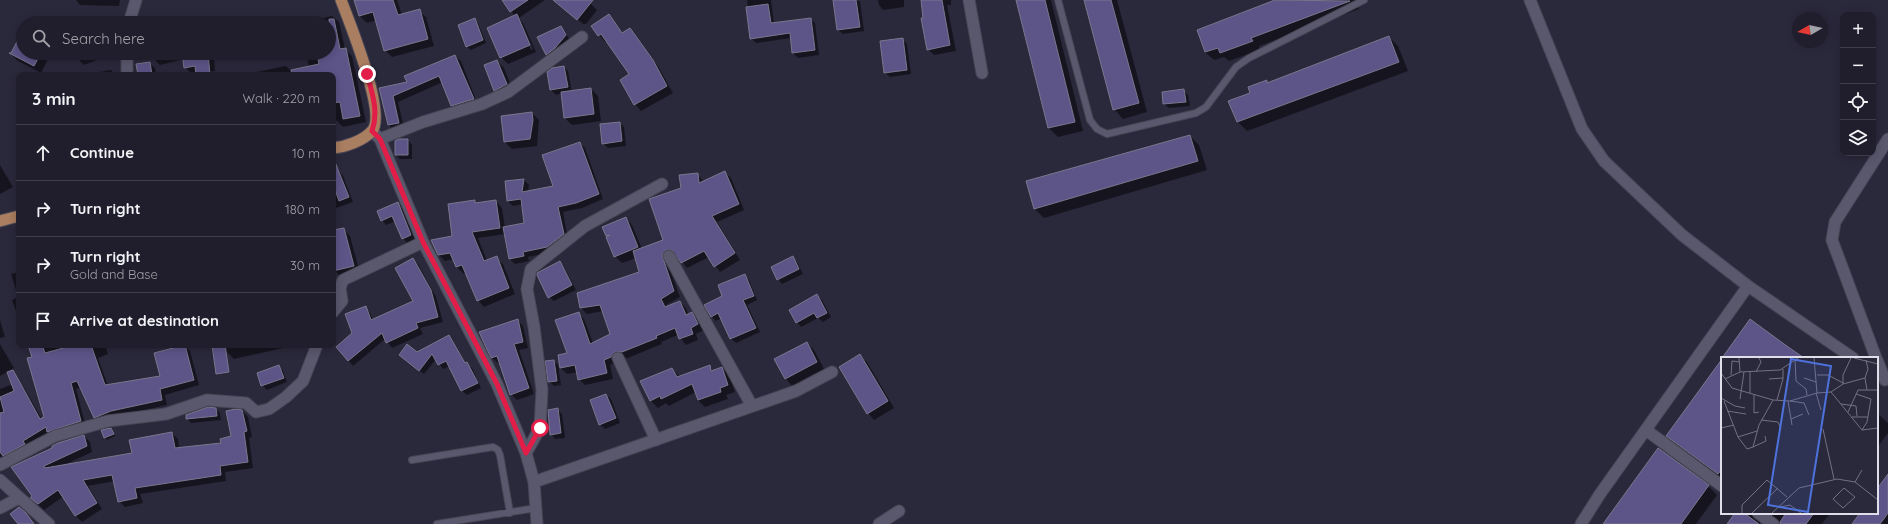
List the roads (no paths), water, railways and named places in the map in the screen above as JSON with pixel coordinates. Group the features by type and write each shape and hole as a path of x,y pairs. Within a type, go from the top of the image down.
{"main road":[{"path":"336,148 376,135 375,109 369,81 341,0"},
{"path":"0,221 16,217"}],"street":[{"path":"131,16 136,0"},
{"path":"969,0 982,73"},
{"path":"1530,0 1582,129 1604,160 1682,235 1748,286 1852,357"},
{"path":"537,524 534,482 526,453 497,384 423,242 376,135 482,104 508,92 582,37"},
{"path":"127,60 127,72"},
{"path":"1876,357 1832,240 1835,222 1888,139"},
{"path":"526,453 540,428 542,390 534,327 527,289 531,269 585,226 662,184"},
{"path":"336,308 342,301 340,288 343,280 423,242"},
{"path":"669,256 752,406"},
{"path":"1581,524 1748,286"},
{"path":"0,465 55,436 108,422 166,414 207,400 246,403 256,412 269,410 303,381 316,348"},
{"path":"618,358 656,440"},
{"path":"1878,362 1883,379"},
{"path":"534,482 796,391 832,372"},
{"path":"1646,430 1721,485"},
{"path":"0,480 49,524"},
{"path":"0,508 19,498"},
{"path":"879,524 899,511"},
{"path":"1759,514 1773,524"}],"lane":[{"path":"1058,0 1090,120 1096,129 1107,134 1196,113 1206,107 1236,67 1249,58 1364,0"},
{"path":"412,460 493,447 496,448 500,455 510,512"},
{"path":"437,524 536,508"}]}
